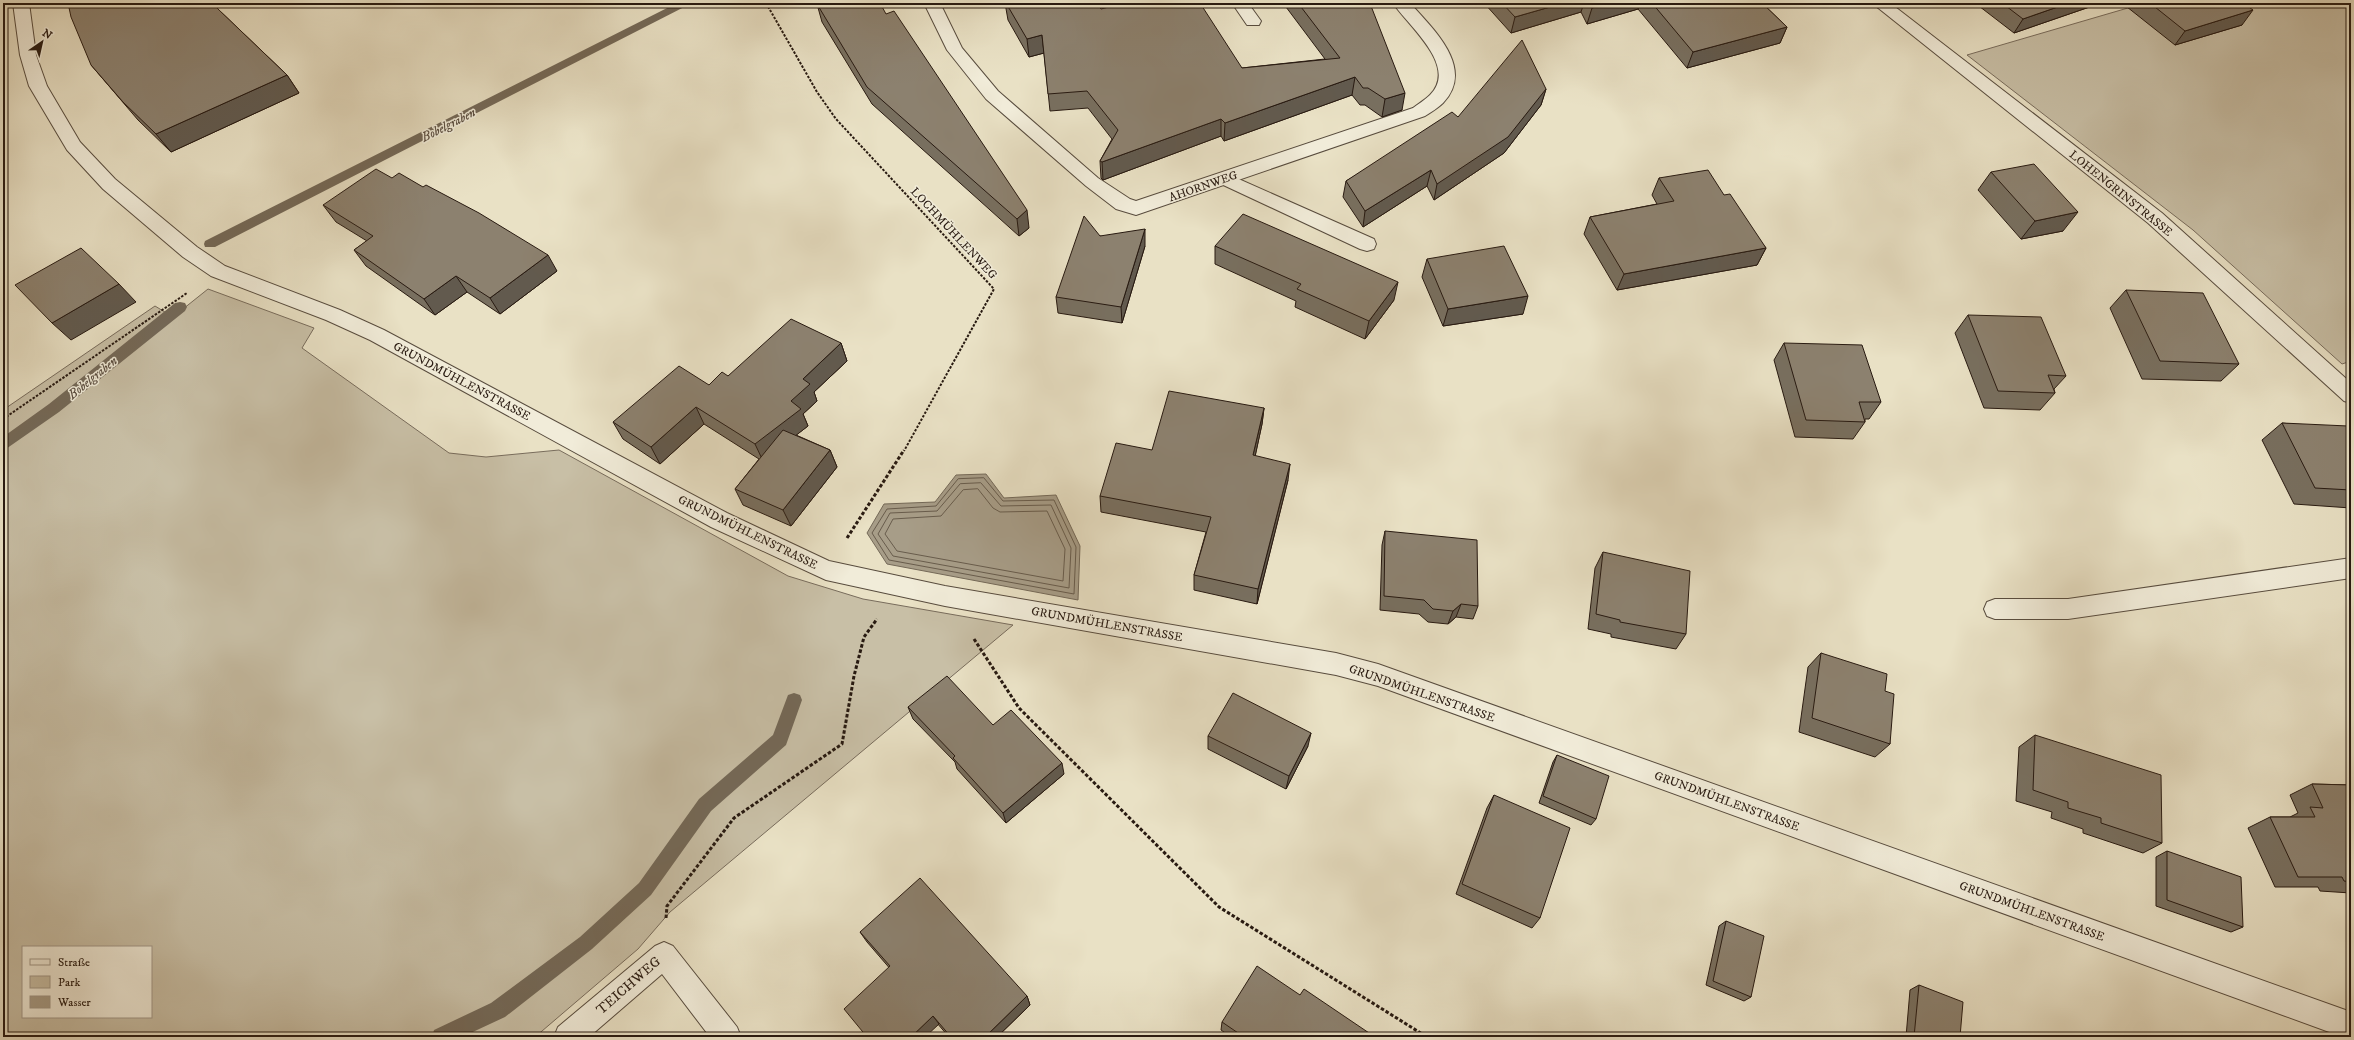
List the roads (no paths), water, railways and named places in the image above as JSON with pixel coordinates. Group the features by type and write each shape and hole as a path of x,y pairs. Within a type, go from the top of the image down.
{"street":[{"name":"GRUNDMÜHLENSTRASSE","path":"21,3 28,54 38,86 73,146 109,184 190,252 218,271 333,315 377,335 719,520 826,570 945,596 1336,664 1378,675 2351,1026"},
{"name":"AHORNWEG","path":"932,3 955,50 971,72 992,95 1092,182 1123,204 1136,208 1419,112 1434,103 1448,81 1448,68 1441,52 1401,3"},
{"path":"1240,3 1253,21"},
{"name":"LOHENGRINSTRASSE","path":"1880,3 2155,218 2351,395"},
{"path":"1225,179 1367,244"},
{"path":"1995,609 2068,609 2351,568"},
{"name":"TEICHWEG","path":"568,1037 664,955 727,1037"}],"water":[{"path":"986,474 1004,498 1056,495 1080,546 1078,600 887,564 867,533 884,504 935,502 956,475"}],"waterway":[{"name":"Bobelgraben","path":"210,244 686,3"},
{"name":"Bobelgraben","path":"3,445 54,408 180,307"},
{"path":"441,1037 498,1010 586,943 645,889 705,805 780,740 794,700"}]}
